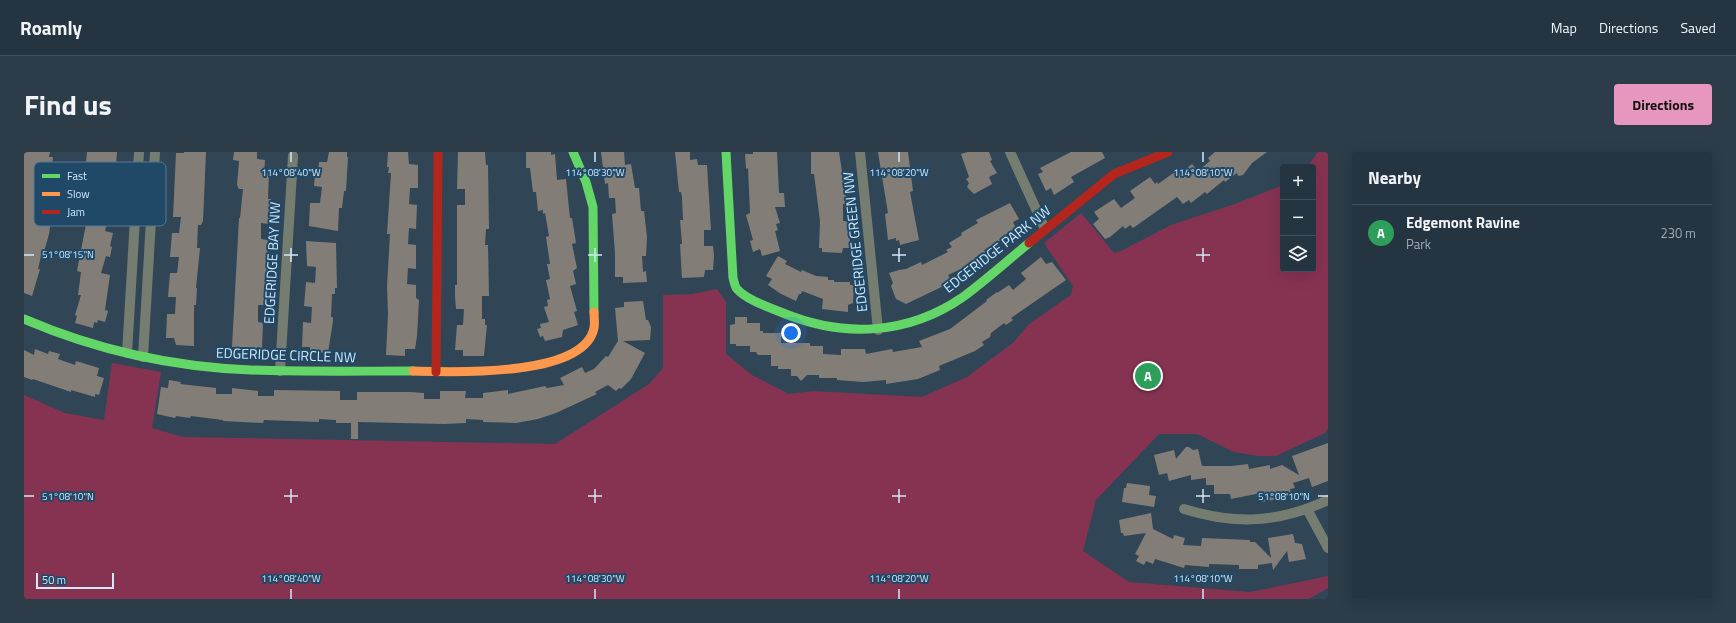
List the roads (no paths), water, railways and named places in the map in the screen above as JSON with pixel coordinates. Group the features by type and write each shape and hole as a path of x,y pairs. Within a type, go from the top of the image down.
{"street":[{"path":"138,162 139,152"},
{"path":"154,162 155,152"},
{"path":"436,372 438,152"},
{"name":"EDGERIDGE CIRCLE NW","path":"24,319 68,337 135,355 216,368 280,371 491,372 517,370 536,366 571,352 591,336 594,322 593,207 586,182 573,152"},
{"name":"EDGERIDGE PARK NW","path":"726,152 733,278 737,289 768,307 792,318 818,327 849,331 878,330 902,325 942,309 962,297 1114,174 1140,162 1168,152"},
{"name":"EDGERIDGE GREEN NW","path":"860,152 878,330"},
{"path":"1010,152 1045,229"},
{"name":"EDGERIDGE BAY NW","path":"280,371 293,156"},
{"path":"135,226 135,355"},
{"path":"135,355 150,226"},
{"path":"1184,509 1210,517 1233,520 1268,518 1307,508 1328,500"},
{"path":"1307,508 1328,548"}],"place":[{"name":"Edgemont Ravine","path":"1148,376"}]}
